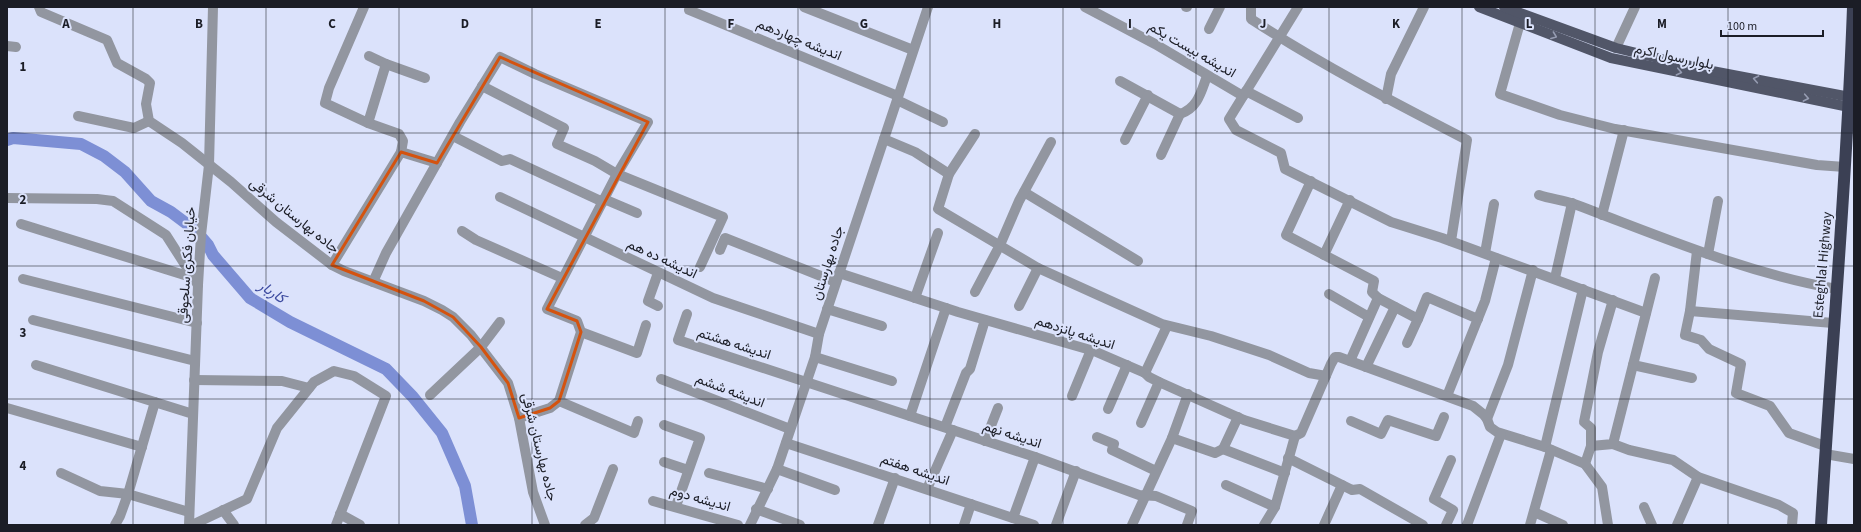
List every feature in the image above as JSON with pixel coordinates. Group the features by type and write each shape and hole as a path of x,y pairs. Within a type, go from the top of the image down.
{"highway":[{"name":"Esteghlal Highway","path":"1821,525 1833,323 1837,289 1852,68 1853,7"}],"main road":[{"name":"بلوار رسول اکرم","path":"1479,7 1501,10 1616,48 1849,102"},
{"name":"بلوار رسول اکرم","path":"1501,10 1520,23 1611,58 1849,102"}],"street":[{"path":"39,7 41,12 106,40 117,63 146,79 150,83 146,104 149,121 134,128 78,116"},
{"name":"خیابان فکری سلجوقی","path":"191,525 189,512 197,323 196,282 200,262 201,235 209,165 213,7"},
{"path":"332,265 402,152 403,141 399,134 368,123 325,103 329,88 364,7"},
{"path":"804,7 913,50"},
{"name":"جاده بهارستان","path":"750,525 777,469 786,443 815,357 819,334 837,278 928,7"},
{"name":"اندیشه بیست یکم","path":"1085,7 1155,44 1207,76 1298,118"},
{"path":"1209,29 1220,7"},
{"path":"1251,7 1251,19 1278,37 1386,99 1467,140 1451,241"},
{"path":"1298,7 1278,37 1229,119 1236,130 1281,153 1284,169 1350,200 1391,222 1451,241 1533,270 1646,313"},
{"path":"1386,99 1390,74 1424,7"},
{"path":"1616,48 1635,7"},
{"name":"اندیشه چهاردهم","path":"689,10 898,98 943,122"},
{"path":"1520,23 1500,94 1560,115 1624,130 1817,165 1845,167"},
{"path":"369,56 386,64 425,78"},
{"path":"373,282 386,253 460,122 500,57 535,74 648,122 617,174 562,278 548,309 577,321 581,332 558,401 550,408 519,418"},
{"path":"368,123 386,64"},
{"path":"1161,155 1180,114 1189,111 1199,98 1207,76"},
{"path":"1120,81 1148,94 1180,114"},
{"path":"482,86 564,128 557,144 595,161 617,174 723,217 700,267"},
{"path":"1125,140 1148,94"},
{"name":"جاده بهارستان شرقی","path":"149,121 182,143 276,222 332,265 424,301 453,317 481,347 508,383 519,418 533,492 545,525"},
{"path":"1602,215 1624,130"},
{"path":"975,134 949,174 938,209 1038,268 1167,326 1211,336 1269,355 1309,373 1326,376"},
{"path":"453,136 502,161 510,160 637,213"},
{"path":"884,140 915,152 949,174"},
{"path":"975,292 1000,245 1024,192 1051,142"},
{"path":"402,152 437,163"},
{"path":"1311,181 1286,235 1374,281 1372,292 1378,298 1418,319"},
{"path":"1024,192 1138,261"},
{"path":"1539,195 1572,203 1697,251 1779,277 1837,289"},
{"name":"اندیشه ده هم","path":"500,197 713,298 819,334"},
{"path":"7,198 97,199 113,202 166,235 196,282"},
{"path":"1324,255 1350,200"},
{"path":"1708,254 1718,201"},
{"path":"1555,278 1572,203"},
{"path":"1485,253 1494,204"},
{"path":"20,224 196,282"},
{"path":"462,231 476,240 562,278"},
{"path":"915,298 938,233"},
{"name":"اندیشه پانزدهم","path":"720,250 725,238 837,278 915,298 985,320 1091,350 1145,373 1148,377 1238,417 1295,436"},
{"path":"1697,251 1690,311 1685,334 1701,340 1709,349 1741,364 1736,392 1770,406 1789,433 1825,450 1854,459"},
{"path":"1447,396 1485,301 1496,258"},
{"path":"1019,306 1038,268"},
{"path":"1533,270 1508,365 1488,419 1490,427 1501,434 1548,448 1585,464 1602,487 1608,525"},
{"path":"658,273 648,300 658,306"},
{"path":"1613,444 1655,278"},
{"path":"23,279 197,323"},
{"path":"1530,525 1583,289"},
{"path":"1329,294 1369,317"},
{"path":"1407,343 1428,297 1478,319"},
{"path":"1350,361 1378,298"},
{"path":"1585,464 1591,446 1591,428 1584,422 1598,352 1613,300"},
{"path":"1366,367 1395,307"},
{"path":"910,416 946,308"},
{"path":"827,309 882,326"},
{"path":"1690,311 1833,323"},
{"name":"اندیشه هشتم","path":"687,314 678,340 806,383"},
{"path":"33,320 195,361"},
{"path":"927,489 949,429 966,373 970,369 985,320"},
{"path":"430,395 481,347 500,322"},
{"path":"581,332 637,353 646,325"},
{"path":"1145,373 1167,326"},
{"path":"1072,396 1091,350"},
{"path":"815,357 892,381"},
{"path":"1264,525 1274,506 1295,436 1301,433 1335,357 1350,361 1473,406 1488,419"},
{"path":"36,365 193,414"},
{"path":"1108,409 1127,365"},
{"path":"1633,365 1692,378"},
{"path":"191,525 247,499 277,428 314,382 334,371 354,376 386,396 336,525"},
{"name":"اندیشه ششم","path":"661,379 790,429"},
{"path":"194,380 282,381 309,388"},
{"path":"1141,423 1159,382"},
{"name":"اندیشه نهم","path":"806,383 1035,457 1144,497 1156,496 1192,511 1187,525"},
{"path":"1132,525 1172,438 1188,394"},
{"path":"558,401 634,433 638,421"},
{"path":"115,525 128,494 155,402"},
{"path":"7,408 142,447"},
{"path":"985,441 998,408"},
{"path":"1172,438 1215,453 1223,449 1238,417"},
{"path":"1351,421 1381,434 1388,420 1436,436 1444,417"},
{"path":"664,425 700,438 676,506"},
{"path":"1468,525 1501,434"},
{"path":"1097,437 1114,444 1112,450 1156,470"},
{"name":"اندیشه هفتم","path":"786,443 971,504 1008,520 1034,525"},
{"path":"1591,446 1613,444 1629,450 1673,460 1698,477 1779,505 1793,513 1792,525"},
{"path":"1223,449 1285,473"},
{"path":"1008,520 1035,457"},
{"path":"1288,458 1352,490 1360,489 1416,523"},
{"path":"1446,525 1453,510 1434,499 1450,460"},
{"path":"664,462 688,470"},
{"path":"585,525 594,518 613,469"},
{"path":"777,469 835,490"},
{"path":"1056,525 1076,471"},
{"path":"61,473 100,491 128,494 189,512"},
{"path":"709,473 768,488"},
{"path":"1676,525 1698,477"},
{"path":"878,525 895,478"},
{"path":"1226,485 1274,506"},
{"path":"1324,525 1342,485"},
{"name":"اندیشه دوم","path":"653,501 676,506 738,525"},
{"path":"964,525 971,504"},
{"path":"1644,507 1652,525"},
{"path":"223,510 234,525"},
{"path":"756,510 800,525"},
{"path":"1534,512 1563,525"},
{"path":"340,514 360,525"}],"highlighted area":[{"path":"500,57 648,122 547,309 577,321 581,332 559,401 550,408 519,418 508,383 481,347 453,317 424,301 332,265 401,152 437,163"}],"waterway":[{"name":"کاربار","path":"7,140 13,138 81,144 104,156 125,172 151,201 171,212 195,230 208,245 213,255 250,298 290,322 386,369 413,397 442,433 465,486 472,525"}]}
